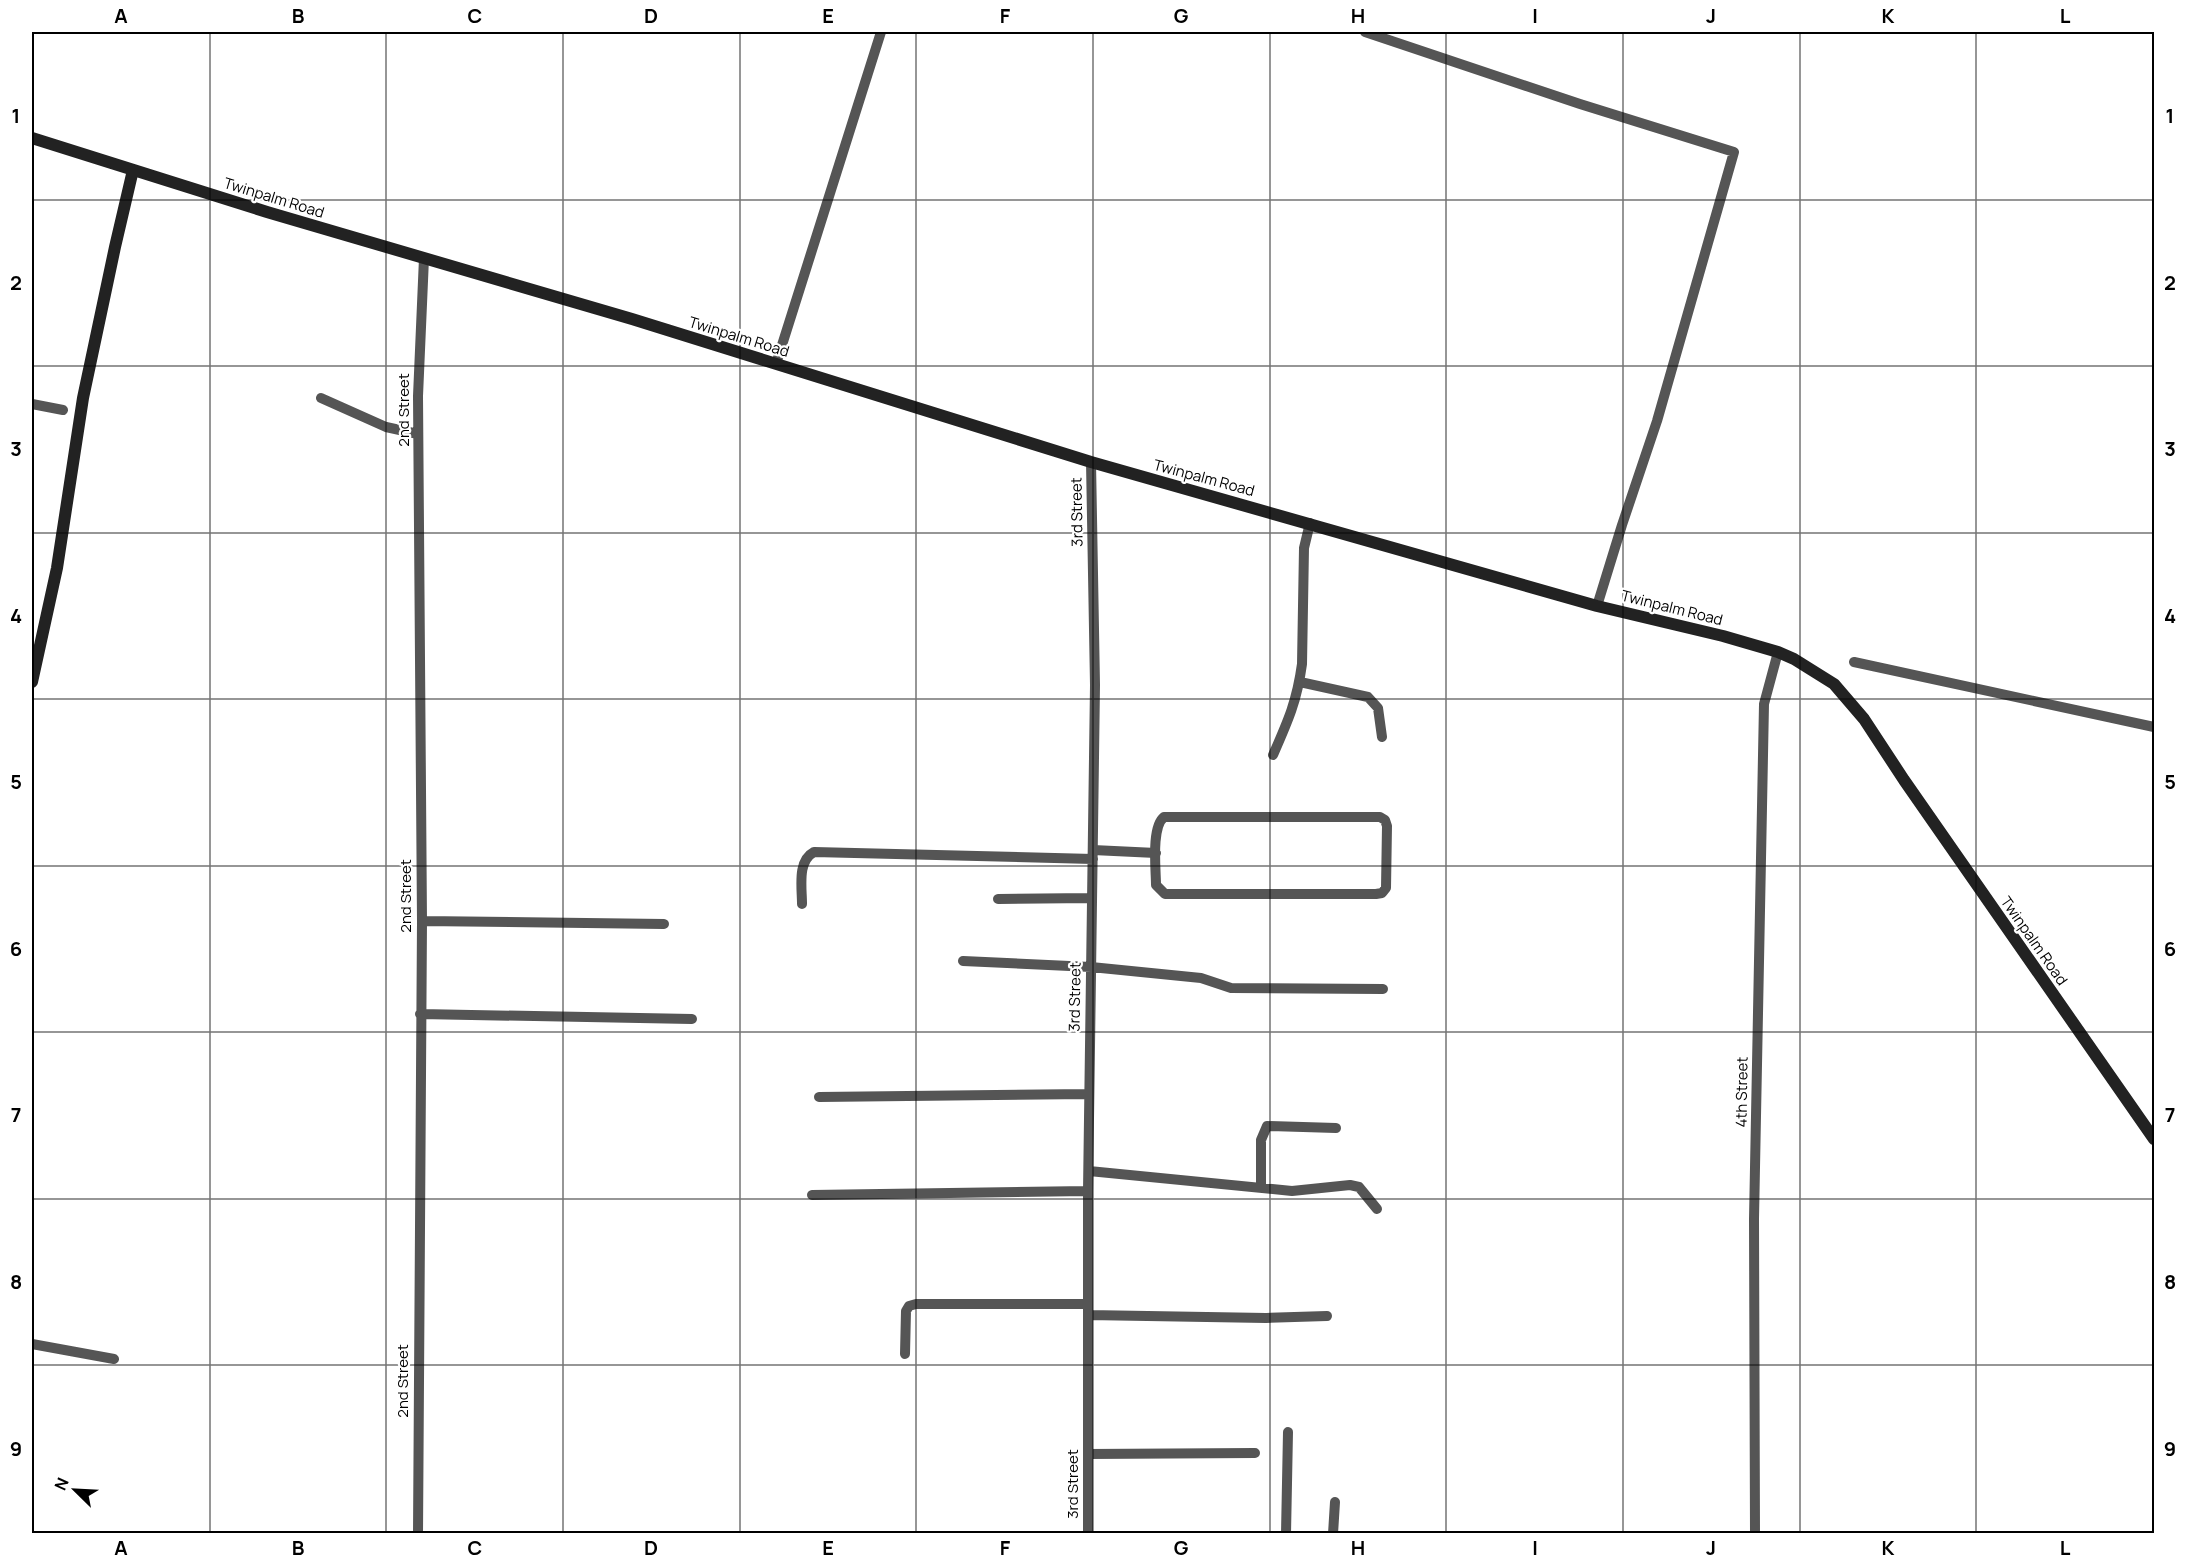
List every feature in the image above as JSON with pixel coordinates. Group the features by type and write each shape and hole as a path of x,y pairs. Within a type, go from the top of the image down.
{"main road":[{"name":"Twinpalm Road","path":"32,138 267,212 776,364 1091,462 1597,606 1723,636 1794,659 1834,684 1864,719 2154,1139"},
{"path":"32,682 57,568 83,398 134,170"}],"street":[{"path":"776,364 881,32"},
{"path":"1365,32 1580,104 1734,152 1657,421 1597,606"},
{"name":"2nd Street","path":"418,1533 422,921 418,396 424,258"},
{"path":"321,398 386,427 418,434"},
{"path":"32,404 63,410"},
{"name":"3rd Street","path":"1088,1533 1088,1191 1095,685 1091,462"},
{"path":"1273,755 1294,709 1300,682 1304,548 1310,523"},
{"name":"4th Street","path":"1755,1533 1754,1219 1764,704 1778,652"},
{"path":"1854,662 2154,727"},
{"path":"1300,682 1368,697 1378,708 1382,737"},
{"path":"1164,817 1380,817 1386,820 1387,826 1386,888 1382,893 1376,894 1164,894 1156,885 1156,853 1157,828 1159,821 1164,817"},
{"path":"802,904 803,868 808,855 814,852 1156,853"},
{"path":"998,899 1092,898"},
{"path":"422,921 664,924"},
{"path":"963,961 1091,967 1201,978 1231,988 1383,988"},
{"path":"420,1014 692,1019"},
{"path":"819,1097 1089,1094"},
{"path":"1261,1188 1261,1140 1267,1126 1336,1128"},
{"path":"1089,1171 1292,1191 1350,1185 1359,1187 1377,1209"},
{"path":"812,1195 1088,1191"},
{"path":"905,1354 906,1311 909,1306 916,1304 1266,1318 1328,1316"},
{"path":"32,1344 114,1359"},
{"path":"1286,1533 1288,1432"},
{"path":"1088,1454 1255,1453"},
{"path":"1333,1533 1335,1502"}]}
